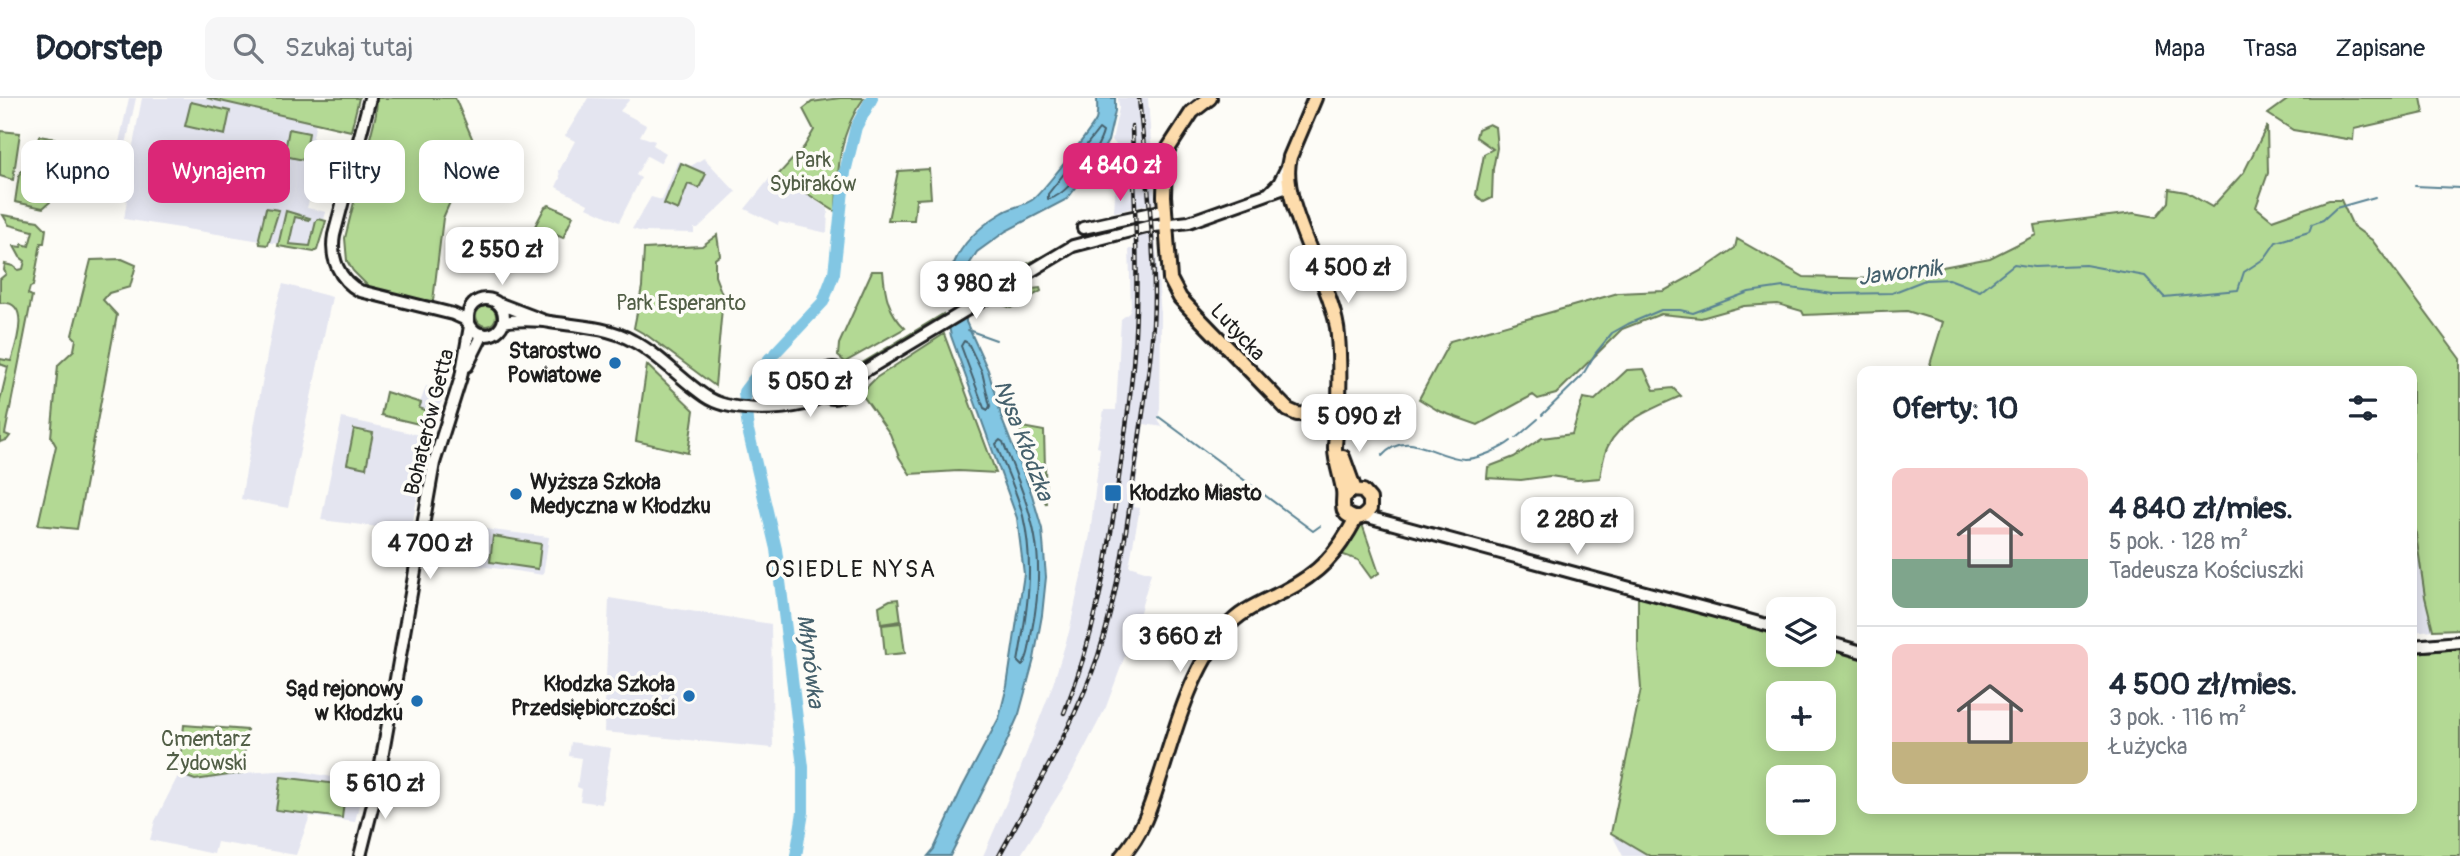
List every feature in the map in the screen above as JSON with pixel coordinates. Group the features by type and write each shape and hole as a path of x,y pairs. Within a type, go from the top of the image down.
{"main road":[{"name":"Lutycka","path":"1210,98 1192,112 1168,149 1164,166 1170,279 1180,298 1289,410 1297,414 1337,421"},
{"path":"1315,98 1288,165 1290,186 1299,219 1337,325 1339,356 1335,454 1344,497"},
{"path":"1337,421 1344,461 1355,490"},
{"path":"1122,856 1142,828 1186,703 1219,637 1238,616 1297,584 1324,562 1342,531 1359,513 1367,495 1355,490 1347,493 1342,504 1359,513"}],"street":[{"path":"370,98 334,234 335,261 346,282 360,291 453,314 464,319 477,333 495,332 509,320 542,320"},
{"path":"1269,193 1279,183 1288,165"},
{"path":"848,381 1060,252 1088,241 1189,222 1290,186"},
{"path":"1083,228 1165,210"},
{"path":"453,314 484,298 542,320 600,330 631,340 706,397 730,406 758,408 807,403 824,395 834,398 841,396 847,389 848,381 842,371 830,368 822,373 818,383 787,405"},
{"path":"499,303 504,314 503,323"},
{"path":"470,307 467,318 470,326"},
{"name":"Bohaterów Getta","path":"360,856 376,792 434,463 461,377 470,326"},
{"path":"461,377 483,334"},
{"path":"818,383 824,395"},
{"path":"1359,513 1766,625"},
{"path":"2417,646 2460,642"},
{"path":"1836,644 1857,651"}],"shaded area":[{"path":"129,98 136,98 127,140 120,140"},
{"path":"142,98 207,98 316,123 312,140 304,140 303,182 304,203 308,203 307,208 326,212 316,250 124,219 127,203 134,203 134,140"},
{"path":"588,98 630,99 620,111 646,125 640,136 655,141 653,145 666,153 660,163 647,156 636,175 641,178 619,222 587,207 588,204 556,187 560,178 559,171 575,141 565,136"},
{"path":"1118,98 1148,98 1155,203 1114,212 1118,147 1112,140 1119,108"},
{"path":"704,158 736,192 698,228 694,228 694,233 643,232 632,229 651,197 662,200 678,161 691,166"},
{"path":"774,173 828,209 827,233 779,222 778,225 745,209"},
{"path":"1155,233 1161,317 1158,419 1163,427 1144,424 1133,507 1140,508 1129,566 1151,573 1136,626 1106,707 1068,780 1020,856 983,856 1053,684 1069,632 1090,535 1100,448 1097,447 1104,410 1116,410 1121,319 1129,313 1131,307 1129,249 1134,249 1133,236"},
{"path":"283,284 332,297 288,508 241,499 276,306"},
{"path":"426,386 442,392 442,401 435,413 428,411 423,425 382,415 386,392 420,403"},
{"path":"342,418 429,437 411,531 321,520"},
{"path":"437,523 549,537 543,575 431,559"},
{"path":"2417,541 2425,597 2433,630 2417,632"},
{"name":"Kłodzka Szkoła Przedsiębiorczości","path":"609,598 771,624 773,748 604,732"},
{"path":"571,742 611,748 602,804 580,801 582,789 577,787 581,758 569,756"},
{"path":"294,770 364,783 355,822 310,816 296,855 217,842 214,854 150,840 155,821 179,774 195,780 242,773"},
{"path":"1611,833 1650,856 1623,856"}],"green space":[{"path":"207,98 359,98 351,131"},
{"path":"377,98 455,98 473,140 419,140 419,203 450,203 443,218 433,301 395,297 373,291 347,261 345,238 354,203 405,203 405,140 370,140"},
{"name":"Park Sybiraków","path":"864,98 844,138 837,182 836,212 778,175 804,147 814,130 803,109 812,102"},
{"path":"2290,98 2421,98 2424,113 2354,129 2353,140 2293,130 2268,114"},
{"path":"191,102 230,111 225,135 185,126"},
{"path":"1489,124 1495,127 1497,148 1492,198 1484,202 1476,195 1484,154 1493,149 1476,137 1478,129"},
{"path":"2267,126 2268,173 2256,207 2272,220 2329,200 2341,200 2353,226 2372,240 2460,359 2460,629 2433,630 2425,597 2417,542 2417,366 1930,366 1943,322 1907,311 1804,315 1802,311 1778,304 1744,306 1701,318 1661,314 1622,329 1556,394 1538,399 1533,395 1478,425 1439,411 1419,399 1450,341 1618,293 1664,291 1735,248 1737,239 1804,277 1879,279 1990,258 2036,235 2034,225 2134,213 2156,217 2168,202 2169,189 2186,192 2212,207 2244,172"},
{"path":"289,129 309,133 308,140 304,140 304,160 290,157 290,140 287,140"},
{"path":"0,131 20,133 13,180 0,176"},
{"path":"39,136 57,139 57,140 38,140"},
{"path":"681,163 706,174 699,188 688,184 678,210 664,204"},
{"path":"929,169 931,198 916,199 914,220 888,220 898,171"},
{"path":"21,171 21,203 49,203 43,208 15,202"},
{"path":"549,205 573,216 563,238 535,226 545,207"},
{"path":"266,208 279,210 268,245 260,244 259,238"},
{"path":"286,211 310,218 295,217 289,244 310,246 316,221 326,221 317,250 314,252 278,246"},
{"path":"3,215 38,221 46,229 33,286 28,294 32,296 5,434 10,436 0,442 0,401 8,367 0,364 0,359 11,361 16,345 19,315 16,308 10,304 0,303 0,279 6,274 5,264 18,270 23,269 25,261 14,246 29,246 33,231 9,225"},
{"name":"Park Esperanto","path":"717,235 720,255 715,259 715,276 723,297 715,386 634,328 642,287 644,249 702,246"},
{"path":"1074,240 849,374 849,371 1017,269"},
{"path":"122,259 136,265 130,287 109,293 103,300 117,315 77,529 38,525 56,446 51,437 58,365 74,350 76,339 72,335 91,260"},
{"path":"872,271 883,271 888,302 905,328 845,362 838,356 839,344"},
{"path":"1040,288 1041,291 1011,308 1006,306 1012,303 1010,298 1003,301 1000,296 1007,292"},
{"path":"486,306 493,309 496,316 493,323 486,326 479,323 476,316 479,309"},
{"path":"944,334 996,473 958,471 910,474 899,457 890,434 861,393 876,378"},
{"path":"647,365 694,410 688,453 636,441"},
{"path":"1644,369 1654,390 1673,388 1681,396 1640,415 1621,429 1606,450 1600,478 1487,478 1488,467 1514,457 1542,438 1572,434 1583,398 1595,400 1627,370"},
{"path":"386,392 421,403 419,408 428,411 423,425 381,415"},
{"path":"1022,427 1044,431 1046,504 1020,429"},
{"path":"354,429 373,433 366,468 347,464"},
{"path":"1362,524 1379,573 1371,578 1358,560 1341,554"},
{"path":"493,536 541,544 538,569 490,562"},
{"path":"1638,595 1766,630 1766,667 1836,667 1836,649 1857,655 1857,814 2417,814 2417,653 2460,649 2460,856 1650,856 1611,833 1641,689"},
{"path":"898,599 901,621 881,624 879,606"},
{"path":"901,623 905,653 885,655 882,625"},
{"name":"Cmentarz Żydowski","path":"184,725 247,730 242,773 195,780 179,774"},
{"path":"281,777 346,785 342,818 276,810"}],"water":[{"path":"1097,98 1115,98 1115,111 1108,141 1093,166 1067,199 1006,231 977,252 967,268 966,322 988,370 1003,422 1032,495 1042,529 1046,577 1034,659 1019,714 950,856 928,856 934,849 999,718 1007,686 1024,574 1017,518 951,336 947,316 949,281 961,250 985,224 1009,209 1032,200 1055,175 1096,120"}],"pier":[{"path":"970,283 969,315 945,329 943,299"}],"waterway":[{"name":"Młynówka","path":"775,353 823,302 834,273 845,172 856,127 872,98"},
{"name":"Jawornik","path":"2415,186 2460,188"},
{"name":"Jawornik","path":"1542,415 1582,376 1612,333 1661,310 1693,313 1749,292 1783,287 1833,294 1892,293 1925,280 1949,279 1980,291 2014,264 2034,267 2085,265 2145,276 2164,297 2238,290 2244,272 2265,258 2276,242 2309,232 2312,224 2323,220 2336,208 2375,197"},
{"name":"Jawornik","path":"968,330 996,340"},
{"name":"Młynówka","path":"770,358 744,392 748,430 776,549 803,767 803,812 796,856"},
{"name":"Jawornik","path":"1159,417 1313,531 1320,526"},
{"name":"Jawornik","path":"1516,438 1538,419"},
{"name":"Jawornik","path":"1382,456 1392,448 1412,444 1470,459 1489,453 1511,441"}],"railway":[{"path":"999,856 1077,708 1098,656 1118,579 1146,390 1154,313 1151,221 1139,98"},
{"path":"1064,713 1091,631 1103,577 1130,393 1137,281 1132,126"}],"place":[{"name":"Starostwo Powiatowe","path":"615,363"},
{"name":"Kłodzko Miasto","path":"1113,493"},
{"name":"Wyższa Szkoła Medyczna w Kłodzku","path":"516,494"},
{"name":"Kłodzka Szkoła Przedsiębiorczości","path":"689,696"},
{"name":"Sąd rejonowy w Kłodzku","path":"417,701"}],"district":[{"name":"OSIEDLE NYSA","path":"851,569"}],"water label":[{"name":"Nysa Kłodzka","path":"1024,440"}]}
